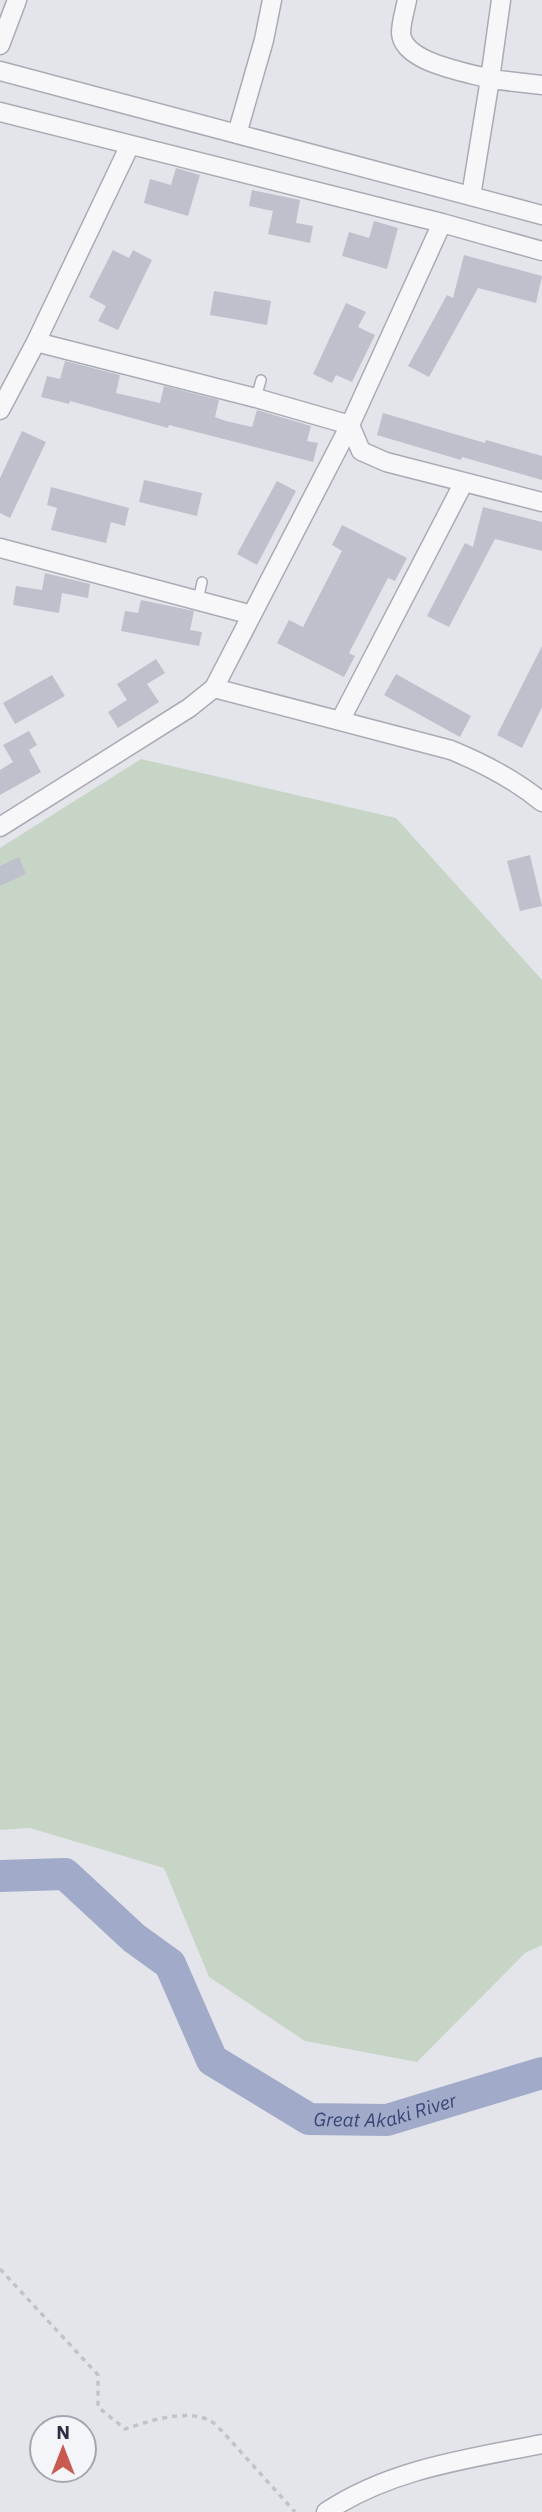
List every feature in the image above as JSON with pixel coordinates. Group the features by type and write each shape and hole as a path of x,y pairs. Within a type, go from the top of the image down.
{"street":[{"path":"0,45 17,0"},
{"path":"237,134 272,0"},
{"path":"407,0 401,35 410,49 423,60 490,79 542,85"},
{"path":"471,196 501,0"},
{"path":"0,71 542,215"},
{"path":"0,112 442,223 542,251"},
{"path":"0,410 36,342 45,315 130,145"},
{"path":"0,827 189,708 214,688 350,425 442,223"},
{"path":"36,342 350,425"},
{"path":"350,425 361,451 386,462 542,502"},
{"path":"340,721 464,482"},
{"path":"0,548 252,615"},
{"path":"214,688 451,750 488,766 521,785 542,802"},
{"path":"326,2512 349,2497 399,2475 542,2444"}],"lane":[{"path":"256,398 261,380"},
{"path":"198,600 202,582"}],"path":[{"path":"0,2269 98,2375 98,2407 116,2422 125,2429 159,2417 209,2420 295,2512"}],"green space":[{"path":"141,759 396,818 542,980 542,1945 525,1953 417,2062 305,2041 209,1977 164,1868 30,1828 0,1830 0,848"}],"building":[{"path":"176,168 200,175 188,216 144,203 150,179 171,185"},
{"path":"252,190 300,200 296,223 313,226 310,243 268,234 273,211 249,206"},
{"path":"374,221 398,228 387,269 342,256 349,232 369,238"},
{"path":"113,250 129,258 133,250 152,260 118,330 98,321 106,306 89,297"},
{"path":"464,255 542,276 536,303 478,288 429,377 408,366 447,295 453,298"},
{"path":"214,291 271,301 267,325 210,315"},
{"path":"346,303 366,312 358,327 375,335 352,382 336,375 332,383 313,374"},
{"path":"65,361 120,375 116,393 160,403 164,386 219,400 215,417 226,421 252,427 257,410 311,426 307,441 318,443 313,462 169,425 168,428 70,401 69,404 41,397 47,376 60,379"},
{"path":"383,413 485,443 486,440 542,456 542,480 377,435"},
{"path":"22,431 46,442 10,518 0,513 0,478"},
{"path":"144,480 202,493 197,516 139,502"},
{"path":"277,481 296,491 257,565 237,554"},
{"path":"51,487 129,508 125,526 111,522 106,543 51,530 57,508 47,505"},
{"path":"483,507 542,522 542,551 495,539 449,627 427,616 465,543 473,547"},
{"path":"342,525 407,558 395,581 388,578 349,653 355,656 344,677 277,643 289,620 303,627 342,551 332,545"},
{"path":"45,573 90,584 88,598 62,593 59,613 13,605 16,586 42,590"},
{"path":"141,600 194,611 190,630 202,632 199,646 121,631 125,611 138,613"},
{"path":"542,646 542,707 522,748 497,735"},
{"path":"156,659 165,673 147,684 159,702 118,728 108,712 127,700 117,684"},
{"path":"396,674 471,716 460,737 384,695"},
{"path":"52,675 65,696 15,724 3,703"},
{"path":"29,731 37,745 29,750 41,772 0,795 0,770 13,762 3,745"},
{"path":"530,855 542,906 520,911 507,861"},
{"path":"19,857 26,874 0,886 0,866"}],"waterway":[{"name":"Great Akaki River","path":"0,1876 65,1874 134,1938 170,1964 212,2060 309,2119 387,2120 542,2073"}]}
